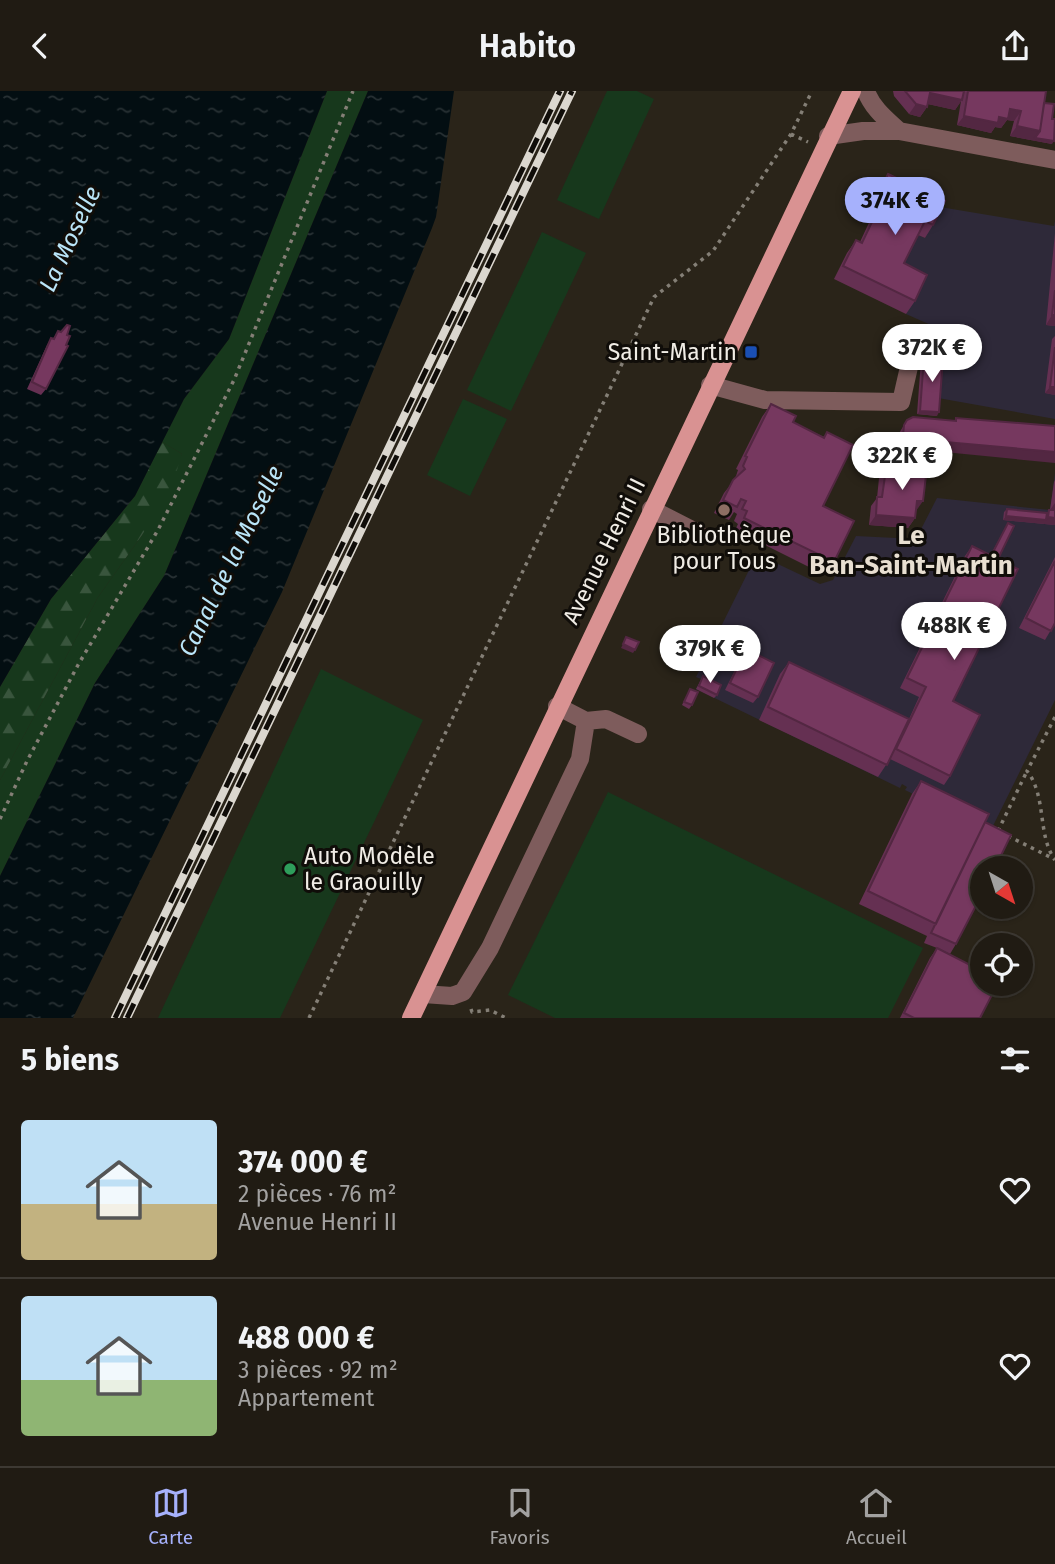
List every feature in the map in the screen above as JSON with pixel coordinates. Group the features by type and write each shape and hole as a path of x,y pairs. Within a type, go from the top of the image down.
{"main road":[{"name":"Avenue Henri II","path":"411,1018 848,98"}],"street":[{"path":"866,91 869,101 877,111 899,131"},
{"path":"828,136 863,131 899,131 1055,160"},
{"path":"710,385 765,400 901,402 914,345"},
{"path":"652,509 698,533"},
{"path":"557,706 586,721 606,719 638,734"},
{"path":"423,994 452,996 463,992 489,948 580,759 586,721"}],"path":[{"path":"0,819 27,761 78,665 158,530 234,380 353,91"},
{"path":"309,1018 654,297 713,251 791,134 812,91"},
{"path":"1054,860 997,831 1055,717"},
{"path":"1027,771 1035,782 1054,860"},
{"path":"463,992 472,1012 489,1010 506,1018"}],"shaded area":[{"path":"940,207 1054,226 1055,221 1055,419 938,398 931,361 933,326 906,314 918,287 895,276 916,234 925,238"},
{"path":"1055,473 1055,700 990,832 905,790 907,787 902,784 900,788 696,689 701,679 696,677 757,554 820,584 833,580 856,536 916,539 937,498 1050,510"}],"green space":[{"path":"327,91 368,91 164,576 95,683 0,876 0,780 98,597 142,535 182,454 162,442 184,399 229,339"},
{"path":"607,91 637,91 654,99 599,219 557,200"},
{"path":"542,232 586,253 511,411 467,390"},
{"path":"463,399 507,419 470,496 427,475"},
{"path":"162,442 182,454 171,489 98,597 0,780 0,687 51,599 135,496"},
{"name":"Auto Modèle le Graouilly","path":"321,669 423,720 280,1018 158,1018"},
{"path":"608,792 923,948 888,1018 555,1018 508,995"}],"water":[{"name":"La Moselle","path":"0,91 327,91 229,339 184,399 135,496 51,599 0,687"},
{"name":"Canal de la Moselle","path":"368,91 454,91 436,217 432,228 282,592 73,1018 0,1018 0,876 95,683 164,576"}],"building":[{"path":"905,91 964,91 962,100 930,93 927,107 916,104"},
{"path":"968,91 1046,91 1040,131 1017,126 1021,111 1010,109 1008,119 999,117 998,123 964,116"},
{"path":"1044,103 1054,104 1054,141 1035,138 1040,131"},
{"path":"888,174 945,201 933,225 925,221 904,263 927,275 915,301 843,266 856,240 862,243 882,201 876,198"},
{"path":"1055,290 1055,315 1052,315"},
{"path":"67,325 70,326 68,346 46,389 32,382 51,338 54,339 58,331 61,332"},
{"path":"1055,347 1055,387 1050,387"},
{"path":"924,357 943,358 939,412 920,411"},
{"path":"771,404 796,416 793,422 824,438 827,432 853,445 823,506 854,521 834,562 744,518 747,511 742,509 746,501 741,499 737,507 723,500 733,480 745,469 745,456"},
{"path":"913,417 1055,426 1055,452 946,442 945,451 940,455 913,453 913,457 901,456 904,425"},
{"path":"887,448 898,449 897,462 906,463 905,470 886,469 885,475"},
{"path":"911,459 917,460 917,466 908,467"},
{"path":"909,465 927,467 923,501 917,501 915,518 876,515 877,497 882,497 886,469 909,471"},
{"path":"1007,509 1047,513 1046,520 1006,516"},
{"path":"1049,510 1055,510 1055,518 1048,517"},
{"path":"1008,523 1014,526 998,559 991,556"},
{"path":"972,546 1018,569 953,701 980,715 950,776 896,749 926,687 907,678"},
{"path":"1055,561 1055,623 1051,631 1026,618"},
{"path":"626,637 639,642 635,650 623,644"},
{"path":"746,649 774,663 758,697 730,683"},
{"path":"789,662 909,719 887,765 768,707"},
{"path":"703,676 721,685 717,695 699,686"},
{"path":"690,689 698,692 692,705 684,702"},
{"path":"921,781 989,814 936,924 868,891"},
{"path":"985,822 1011,835 1001,856 970,856 970,917 956,944 931,933"},
{"path":"937,948 970,965 970,996 991,996 980,1018 914,1018 904,1013"}],"railway":[{"path":"115,1018 560,91"},
{"path":"127,1018 572,91"}],"place":[{"name":"Saint-Martin","path":"751,352"},
{"name":"Bibliothèque pour Tous","path":"724,510"},
{"name":"Auto Modèle le Graouilly","path":"290,869"}],"district":[{"name":"Le Ban-Saint-Martin","path":"911,550"}]}
